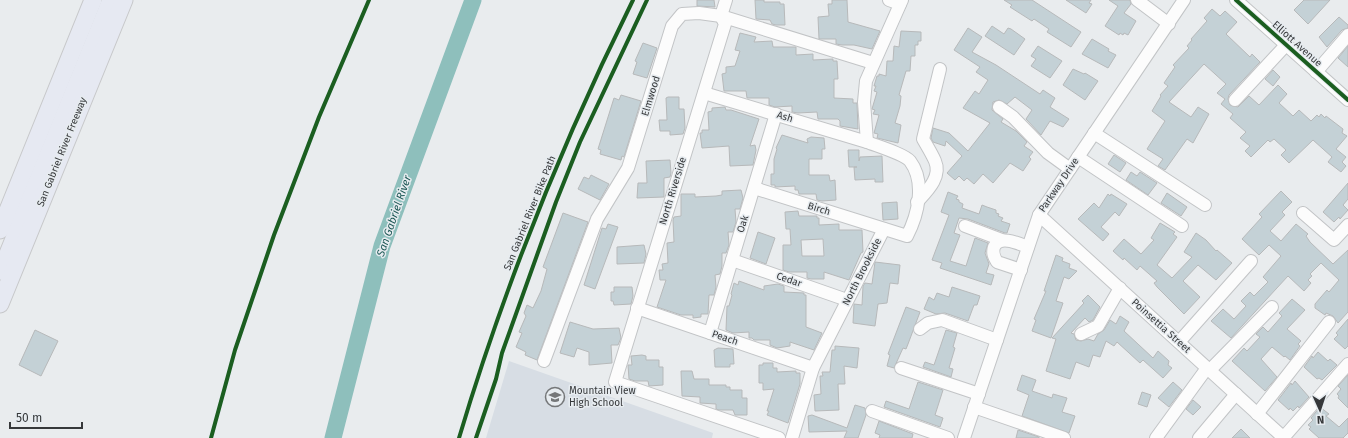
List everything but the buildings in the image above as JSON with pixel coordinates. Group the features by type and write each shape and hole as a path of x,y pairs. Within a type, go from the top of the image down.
{"highway":[{"path":"0,230 93,0"},
{"path":"0,256 103,0"},
{"path":"0,273 110,0"},
{"name":"San Gabriel River Freeway","path":"0,304 124,0"}],"street":[{"name":"North Riverside","path":"726,0 721,16 725,24 614,382 779,438"},
{"path":"867,142 864,102 866,80 902,2 889,0"},
{"path":"1137,0 1169,24"},
{"name":"Parkway Drive","path":"964,438 1039,215 1184,0"},
{"name":"Elliott Avenue","path":"1236,0 1348,100"},
{"name":"Elmwood","path":"544,361 597,220 628,168 672,26 682,14 700,13 721,16 873,62"},
{"path":"1316,72 1348,35"},
{"path":"1235,100 1286,45"},
{"path":"917,202 933,184 936,173 936,162 923,139 940,69"},
{"name":"Ash","path":"704,93 867,142"},
{"path":"999,107 1013,117 1048,153 1070,169"},
{"name":"Oak","path":"710,333 776,114"},
{"path":"1094,133 1205,205"},
{"name":"North Brookside","path":"792,438 813,368 884,229 908,236 914,222 918,179 909,160 867,142"},
{"path":"1078,157 1182,226"},
{"name":"Birch","path":"754,188 884,229"},
{"path":"1303,214 1334,240 1348,225"},
{"name":"Poinsettia Street","path":"1039,215 1236,394 1277,436"},
{"path":"965,226 1002,240 1028,246"},
{"path":"1002,240 996,243 994,248 997,262 1020,270"},
{"name":"Cedar","path":"732,260 847,300"},
{"path":"1179,342 1250,261"},
{"path":"1081,334 1098,326 1120,288"},
{"path":"1156,438 1208,369 1272,307"},
{"name":"Peach","path":"637,308 813,368"},
{"path":"920,329 928,323 942,320 997,340"},
{"path":"1257,414 1329,322"},
{"path":"1277,436 1348,364"},
{"path":"901,368 979,394"},
{"path":"1199,438 1236,394"},
{"path":"974,407 1064,438"},
{"path":"872,411 948,438"}],"shaded area":[{"name":"Mountain View High School","path":"509,361 713,433 712,438 486,438"}],"waterway":[{"name":"San Gabriel River","path":"333,438 382,246 473,0"}],"cycle path":[{"path":"211,438 235,350 274,235 319,117 369,0"},
{"name":"San Gabriel River Bike Path","path":"459,438 495,326 515,270 559,161 607,53 633,0"},
{"path":"476,438 496,379 502,353 556,202 580,142 647,0"},
{"path":"1236,0 1348,100"}],"place":[{"name":"Mountain View High School","path":"555,397"}]}
